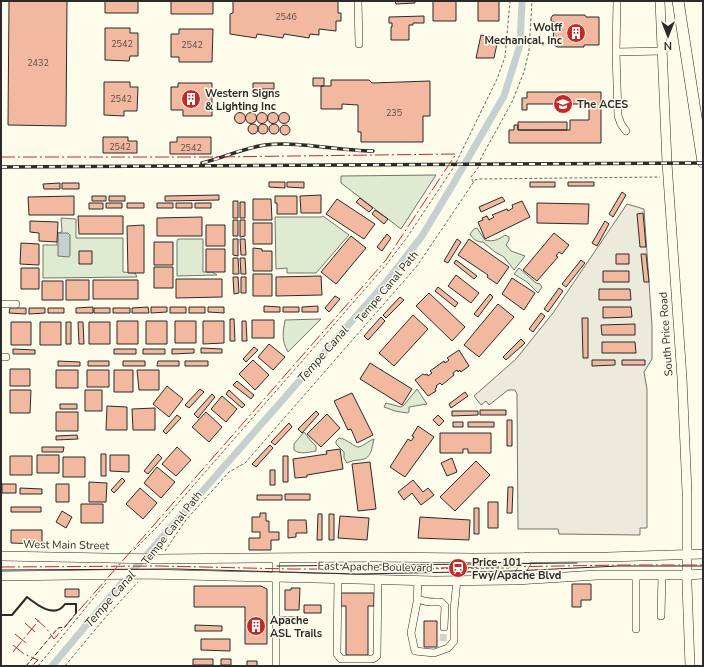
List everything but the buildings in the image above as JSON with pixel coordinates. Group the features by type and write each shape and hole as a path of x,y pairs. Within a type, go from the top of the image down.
{"highway":[{"path":"678,1 703,162"}],"main road":[{"name":"South Price Road","path":"660,1 668,177 682,378 687,492 687,575 690,666"},
{"name":"East Apache Boulevard","path":"128,559 608,557 701,554"},
{"name":"West Main Street","path":"1,556 128,559"},
{"path":"516,580 526,563 527,557"},
{"name":"East Apache Boulevard","path":"115,574 418,580 516,580 597,575 701,574"},
{"path":"1,576 115,574"}],"street":[{"path":"358,1 358,44"},
{"path":"617,1 616,52 618,116 626,131"},
{"path":"616,52 662,51"},
{"path":"1,304 16,304"},
{"path":"276,558 276,666"},
{"path":"636,575 636,629"},
{"path":"661,616 662,575"},
{"path":"338,578 337,654 341,659 373,659 377,656 378,579"},
{"path":"418,580 417,598 411,633 415,651 434,653 448,648 454,642 454,610 457,580"},
{"path":"417,598 421,601 441,602 445,606 444,627"},
{"path":"276,620 298,620"},
{"path":"442,650 443,642"}],"path":[{"name":"Tempe Canal Path","path":"128,559 386,265 406,239 455,165 497,79 505,57 510,1"},
{"name":"Tempe Canal Path","path":"156,559 185,521 229,472 245,463 417,266 473,183 471,177 478,168 481,158 512,102 524,72 529,51 532,1"},
{"path":"473,183 475,180 479,179 668,177"},
{"path":"406,569 509,568"},
{"path":"38,666 115,574"},
{"name":"Tempe Canal Path","path":"65,666 143,574"}],"green space":[{"path":"436,175 401,229 341,183 341,176"},
{"path":"323,216 349,235 316,273 287,273 287,268 276,269 275,217"},
{"path":"61,218 76,219 76,238 123,238 123,272 135,273 137,277 43,278 43,245 57,245 57,233 62,232"},
{"path":"477,228 485,240 495,240 505,235 509,237 506,245 511,251 525,256 514,270 504,257 483,242 477,241 472,237 470,234"},
{"path":"178,239 203,239 203,272 212,272 217,275 177,276"},
{"path":"519,268 536,283 540,284 542,287 538,293 527,282 514,274"},
{"path":"321,319 288,352 283,340 285,320"},
{"path":"417,389 427,404 409,407 409,412 407,413 384,407 386,403 401,407"},
{"path":"304,432 316,446 316,451 302,453 294,450 294,444"},
{"path":"339,438 342,438 357,447 374,439 369,456 347,463 344,458 344,452 336,444 336,441"}],"shaded area":[{"path":"627,204 644,209 652,326 652,359 644,372 647,389 647,528 640,528 640,535 559,534 558,529 518,529 517,394 515,390 508,390 489,405 486,401 481,405 474,396 516,359 553,313"},
{"path":"58,233 68,233 70,235 69,257 58,256"}],"waterway":[{"name":"Tempe Canal","path":"52,666 114,592 387,281 422,236 504,96 520,45 522,1"}],"tunnel":[{"path":"443,641 444,627"}],"tram line":[{"path":"277,566 577,563"},
{"path":"1,570 176,569 357,574 513,571 618,566 703,566"}],"railway":[{"path":"202,163 249,148 278,144 373,151"},
{"path":"1,167 703,163"}],"fence":[{"path":"26,666 58,628 65,627 76,613"}],"wall":[{"path":"1,615 12,615 27,597 41,607 51,610 61,608 65,604 76,604 76,613"}],"power":[{"path":"1,157 213,157 456,154"},
{"path":"35,618 46,628 54,639 386,260 456,154"},
{"path":"1,567 159,566 368,569 703,565"},
{"path":"13,652 40,619"},
{"path":"25,623 35,632"},
{"path":"15,634 26,643"},
{"path":"13,645 24,654 38,660 32,666"}],"place":[{"name":"Wolff Mechanical, Inc","path":"576,33"},
{"name":"Western Signs & Lighting Inc","path":"191,99"},
{"name":"The ACES","path":"563,104"},
{"name":"Price-101 Fwy/Apache Blvd","path":"458,568"},
{"name":"Apache ASL Trails","path":"256,626"}]}
